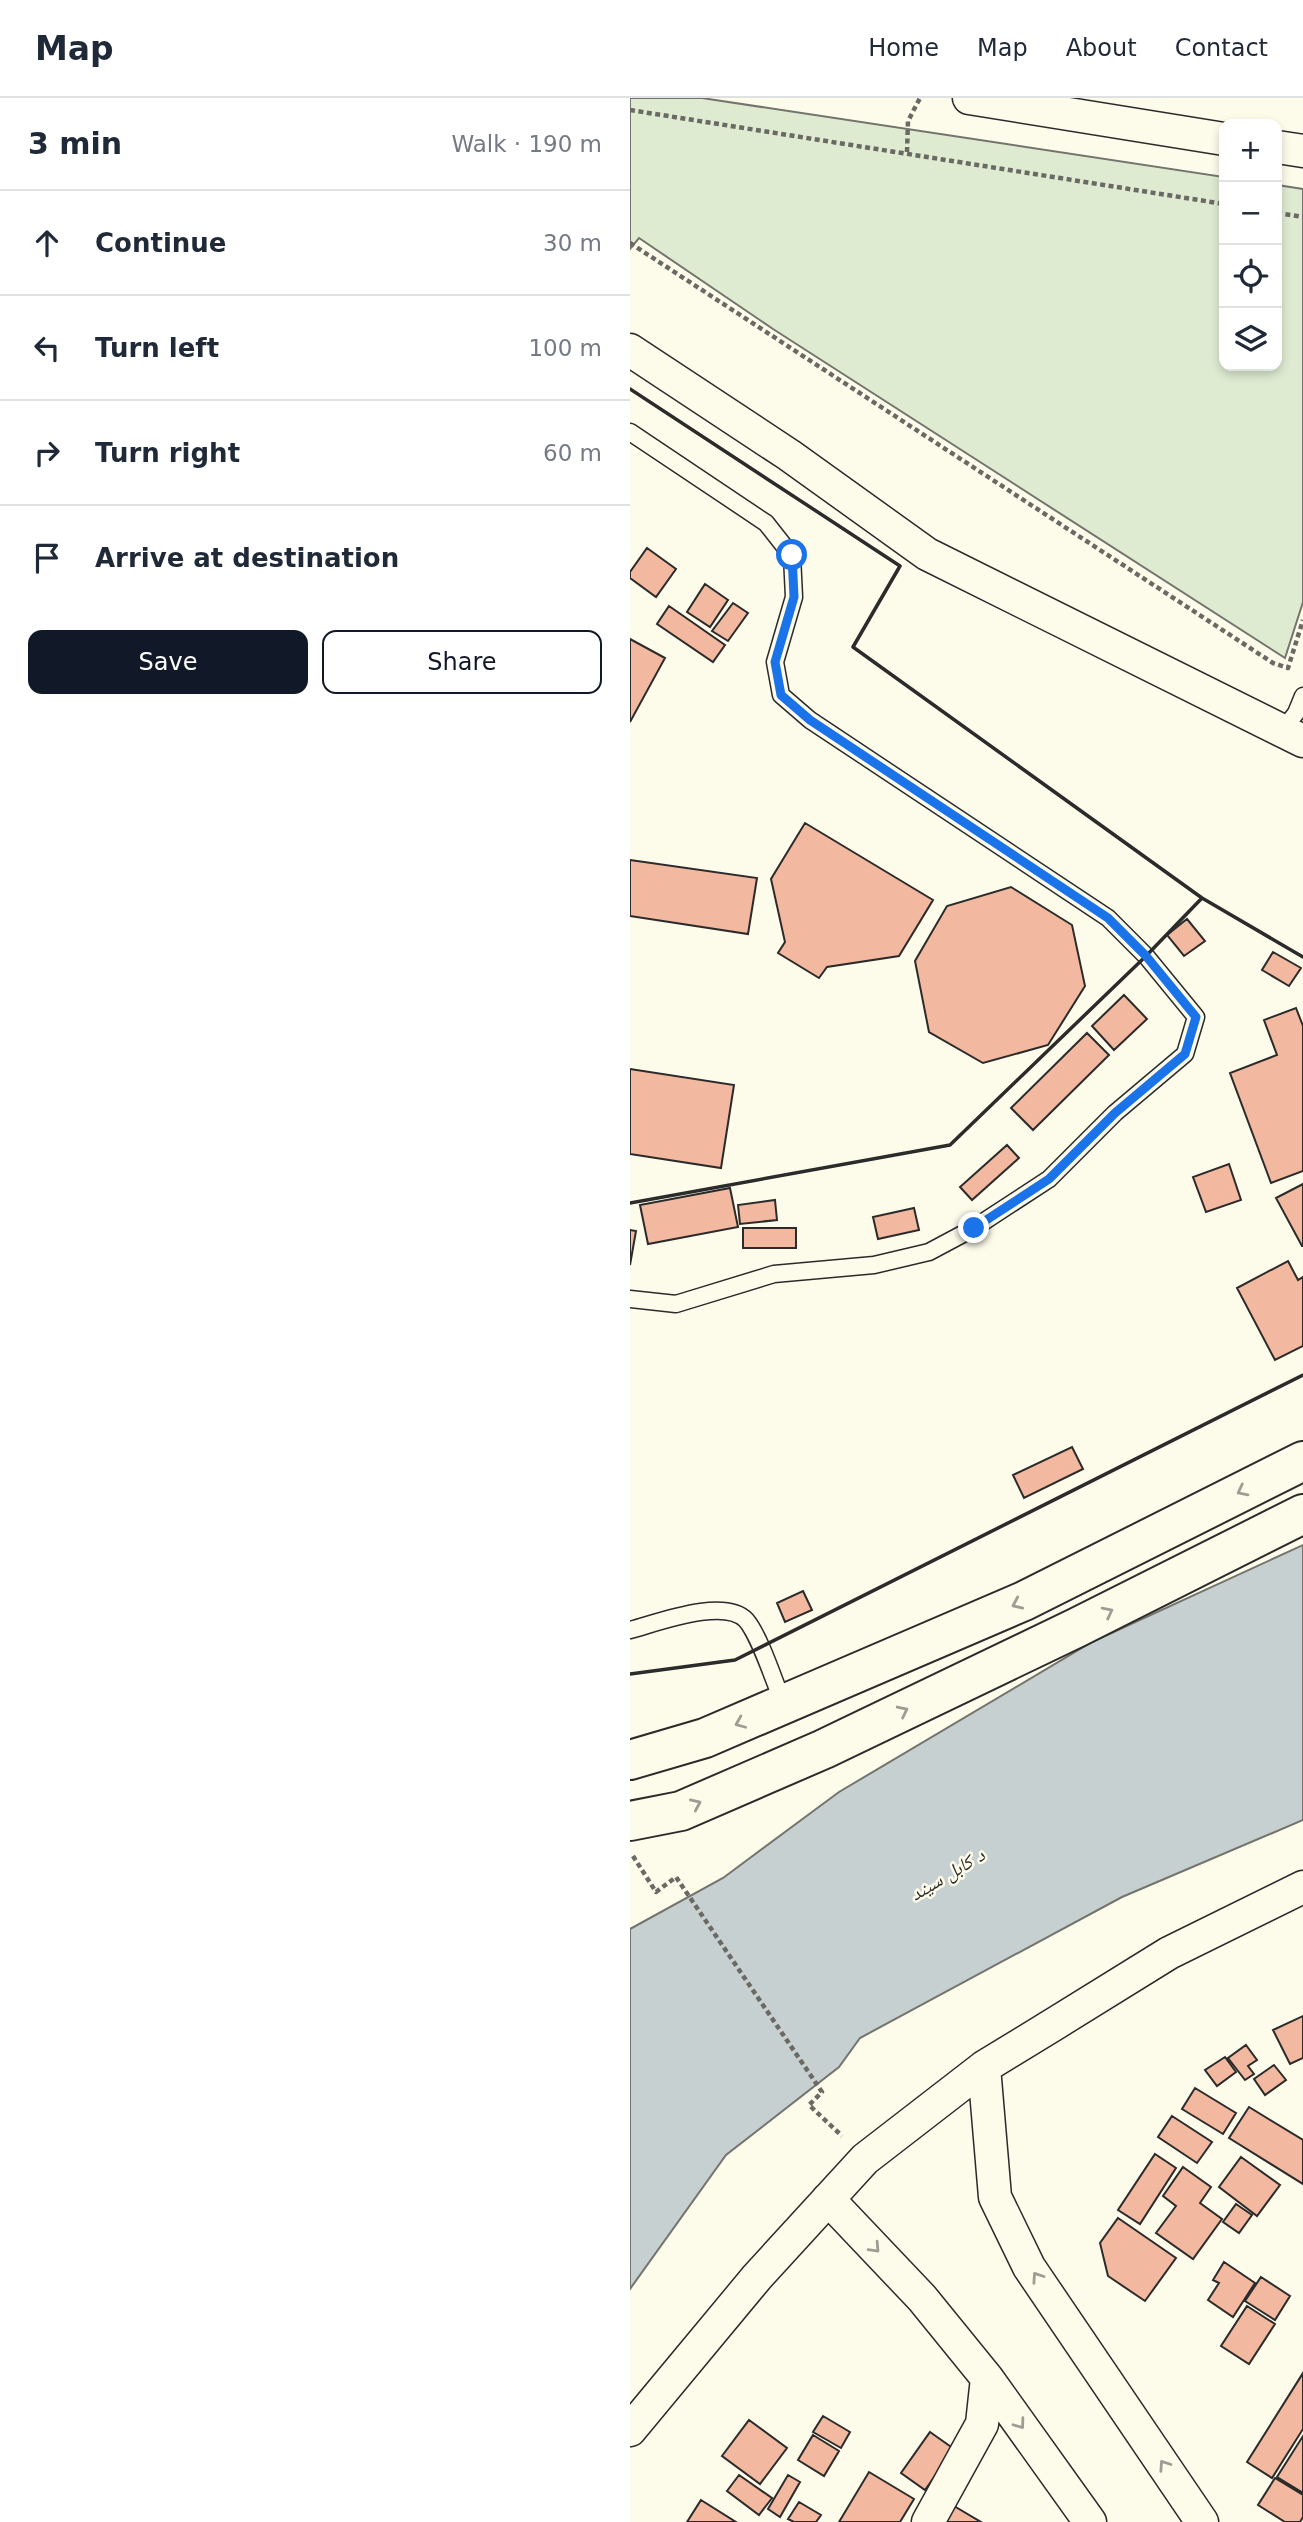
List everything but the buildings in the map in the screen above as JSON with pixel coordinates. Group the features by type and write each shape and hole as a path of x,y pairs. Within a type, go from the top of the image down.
{"highway":[{"path":"630,1760 705,1738 1024,1601 1303,1461"},
{"path":"630,1821 681,1811 824,1749 1076,1628 1303,1514"}],"street":[{"path":"969,98 1219,138"},
{"path":"1282,148 1303,151"},
{"path":"630,350 789,455 927,554 1293,736"},
{"path":"630,2430 757,2277 865,2159 984,2067 1169,1953 1303,1887"},
{"path":"984,2067 995,2197 1030,2267 1202,2522"},
{"path":"828,2199 922,2298 987,2378 1090,2522"},
{"path":"928,2522 982,2424 987,2378"}],"lane":[{"path":"630,432 766,523 792,555 794,597 775,662 781,695 810,720 1108,918 1146,956 1196,1017 1185,1054 1115,1113 1049,1179 974,1228 929,1252 874,1265 774,1274 676,1304 630,1299"},
{"path":"1293,736 1296,713 1303,695"},
{"path":"630,1630 699,1612 725,1611 738,1614 750,1627 783,1705"}],"path":[{"path":"907,152 908,121 920,98"},
{"path":"630,110 1219,203"},
{"path":"1282,214 1303,217"},
{"path":"630,243 1273,663 1288,668 1303,620"},
{"path":"630,1851 656,1892 676,1877 822,2092 809,2105 865,2159"}],"green space":[{"path":"630,98 702,98 1219,176 1219,371 1282,371 1282,186 1303,189 1303,602 1285,658 773,329 639,238 630,249"}],"water":[{"name":"د کابل سيند","path":"1303,1545 1303,1820 1122,1897 860,2038 839,2067 726,2155 630,2289 630,1929 723,1878 839,1792 1092,1642"}],"wall":[{"path":"630,389 900,566 853,647 1202,898 1303,957"},
{"path":"630,1203 950,1145 1146,956 1202,898"},
{"path":"630,1674 735,1660 1303,1375"}],"route":[{"path":"792,555 794,597 775,662 781,695 810,720 1108,918 1146,956 1196,1017 1185,1054 1115,1113 1049,1179 974,1228"}]}
